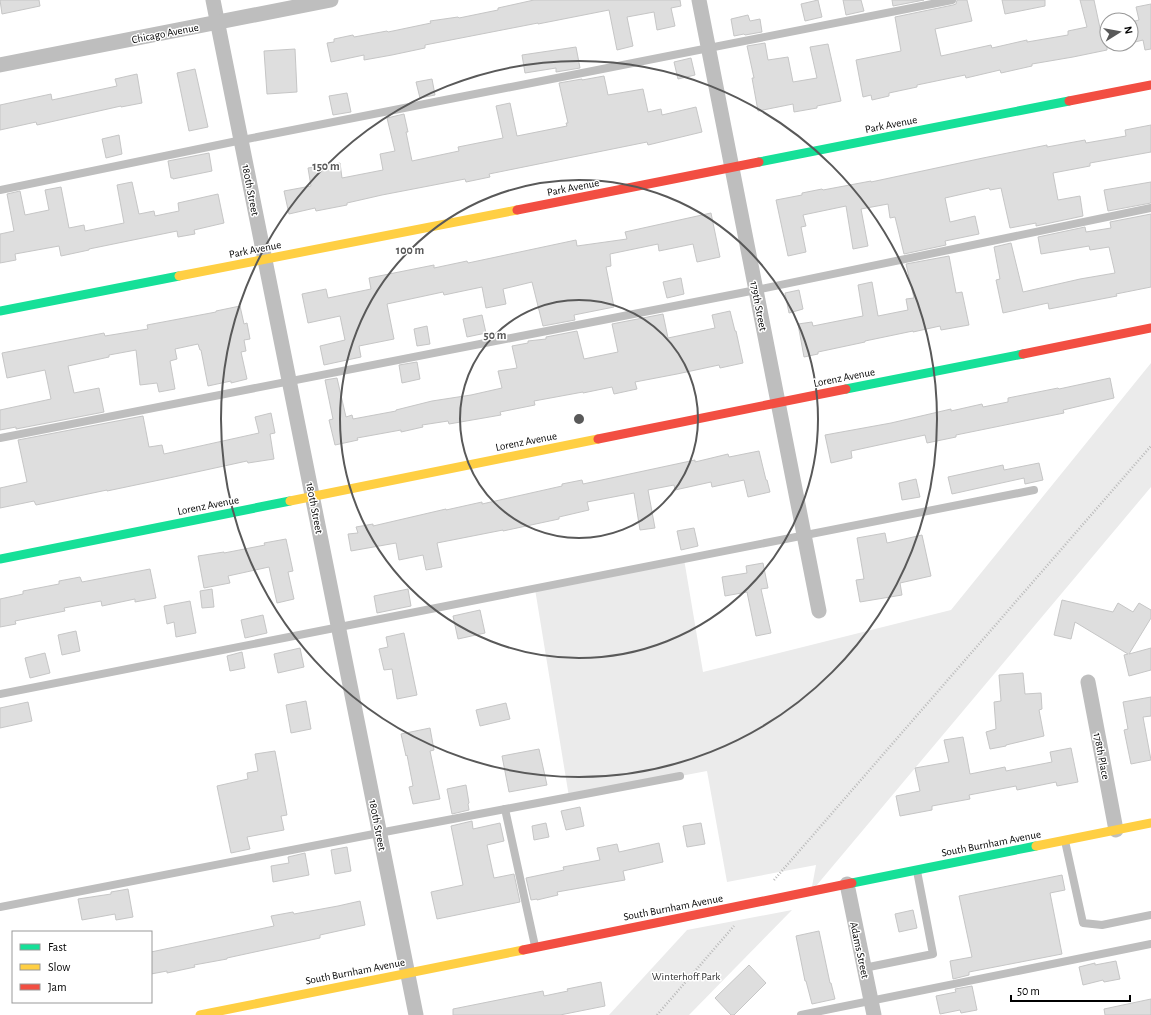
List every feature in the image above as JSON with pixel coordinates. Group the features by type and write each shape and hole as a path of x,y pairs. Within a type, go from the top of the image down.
{"street":[{"name":"180th Street","path":"213,0 416,1015"},
{"name":"Chicago Avenue","path":"0,65 331,0"},
{"name":"179th Street","path":"699,0 819,611"},
{"name":"Park Avenue","path":"0,312 1151,85"},
{"name":"Lorenz Avenue","path":"0,559 1151,328"},
{"name":"178th Place","path":"1088,682 1116,830"},
{"name":"South Burnham Avenue","path":"200,1015 1065,840 1151,824"},
{"name":"Adams Street","path":"847,884 873,1008"}],"lane":[{"path":"0,190 242,140 952,0"},
{"path":"0,438 756,290 1151,208"},
{"path":"0,694 1034,490"},
{"path":"0,907 680,776"},
{"path":"505,809 536,947"},
{"path":"1065,840 1083,923 1102,925 1151,915"},
{"path":"864,968 933,954 917,870"},
{"path":"800,1015 873,1008 1151,944"}],"path":[{"path":"787,866 1151,446"},
{"path":"658,1015 734,926"}],"green space":[{"path":"1151,363 1151,487 811,892 816,865 727,882 707,771 569,797 535,589 684,559 703,672 951,610"},
{"name":"Winterhoff Park","path":"792,910 689,1015 609,1015 687,930"}],"building":[{"path":"0,0 39,0 40,6 2,14"},
{"path":"534,0 680,0 681,6 671,8 675,26 657,30 654,12 627,17 633,46 617,50 609,10 425,45 425,48 392,55 364,60 364,55 331,62 327,43 334,42 334,39 353,35 354,37 388,32 431,23 430,21 459,18 498,10 498,8"},
{"path":"818,0 822,17 805,21 801,4"},
{"path":"843,0 861,0 864,11 846,15"},
{"path":"892,0 924,0 893,6"},
{"path":"957,0 967,0 972,21 935,29 941,56 991,45 992,48 1027,40 1027,42 1068,35 1068,31 1087,27 1080,0 1094,0 1099,23 1099,52 1032,64 1032,66 1001,73 1000,70 966,78 965,75 917,85 917,87 889,93 889,96 872,100 871,95 863,97 856,60 901,51 895,17 956,4"},
{"path":"1002,0 1045,0 1045,6 1005,14"},
{"path":"1151,4 1151,49 1145,50 1143,40 1139,41 1139,12 1137,12 1136,7"},
{"path":"748,15 750,21 760,19 762,32 734,36 731,19"},
{"path":"765,43 768,60 788,57 793,82 817,78 810,47 828,44 841,101 817,106 817,108 794,112 793,104 758,111 752,78 754,78 747,46"},
{"path":"576,47 580,68 556,72 556,68 525,73 522,55"},
{"path":"295,49 297,92 267,94 264,51"},
{"path":"691,58 695,75 678,79 674,62"},
{"path":"195,69 208,127 189,131 177,73"},
{"path":"137,74 142,103 121,106 37,125 36,122 0,130 0,105 51,94 52,100 117,86 115,79"},
{"path":"604,76 608,95 643,89 648,112 661,109 662,115 696,107 702,132 648,145 647,142 489,174 490,177 466,182 465,179 382,195 347,203 347,205 316,211 315,208 289,214 284,191 311,186 308,168 340,163 342,178 383,170 380,154 395,151 387,118 404,114 412,161 459,151 458,147 503,138 496,106 510,103 517,136 567,126 566,123 568,123 559,83"},
{"path":"432,79 435,95 420,98 416,82"},
{"path":"347,93 351,112 333,115 329,96"},
{"path":"1151,125 1151,152 1090,163 1090,166 1053,173 1058,200 1080,196 1083,216 1036,226 1036,223 1010,228 1001,188 990,190 989,188 945,198 950,222 975,216 979,234 945,241 946,245 904,254 895,217 890,218 888,204 861,209 868,246 853,249 846,206 803,215 806,226 801,227 806,252 788,256 776,200 802,195 802,193 871,182 1047,145 1047,147 1085,140 1086,143 1126,136 1125,130"},
{"path":"119,135 122,154 106,158 102,139"},
{"path":"209,153 212,171 173,179 171,178 168,161"},
{"path":"132,182 139,214 154,211 155,216 179,211 178,203 218,194 224,223 194,230 195,234 178,237 177,231 61,256 59,246 15,254 16,260 0,263 0,234 14,231 7,194 20,191 25,215 49,210 45,190 61,187 69,228 84,225 85,231 124,223 117,185"},
{"path":"1151,182 1151,203 1108,211 1104,190"},
{"path":"711,213 720,257 697,262 693,244 659,251 658,244 610,254 611,266 606,267 614,307 574,315 575,320 543,326 532,282 503,289 506,304 486,308 482,287 444,295 443,292 387,304 394,339 359,346 361,357 324,365 320,346 345,340 340,316 308,323 302,294 326,289 328,298 371,289 369,278 434,265 434,268 467,261 468,263 576,240 577,246 627,239 625,232"},
{"path":"1151,214 1151,287 1116,294 1117,296 1049,309 1048,303 1003,313 996,280 1000,279 994,247 1011,243 1023,292 1080,279 1115,273 1109,247 1090,250 1089,246 1041,254 1038,237 1085,227 1086,232 1111,228 1110,222"},
{"path":"949,256 956,293 962,292 969,325 941,330 940,326 913,331 818,352 818,354 804,357 798,324 812,322 813,326 863,316 858,285 872,282 878,316 908,310 906,299 914,298 906,264"},
{"path":"681,278 684,294 667,298 663,282"},
{"path":"799,290 803,309 789,313 785,293"},
{"path":"240,306 244,324 247,323 250,339 244,340 246,351 241,352 247,379 208,386 201,350 198,344 175,349 177,359 170,361 175,389 159,392 157,383 140,385 136,350 109,355 109,357 68,366 74,393 99,388 104,412 16,429 16,427 0,430 0,410 51,399 45,370 7,378 2,353 104,333 105,336 148,329 147,325"},
{"path":"730,311 743,363 720,368 719,365 635,382 637,389 614,394 612,387 583,392 534,401 535,405 500,412 501,415 449,424 448,421 422,425 423,427 401,432 401,430 357,438 358,440 335,445 329,420 333,419 325,380 337,378 346,417 352,415 353,419 396,411 432,401 471,395 502,388 498,371 517,368 512,346 528,343 528,341 546,339 546,337 577,331 584,359 618,352 612,324 663,314 668,338 715,328 712,315"},
{"path":"482,315 486,333 467,337 463,319"},
{"path":"427,326 430,344 417,346 414,329"},
{"path":"417,362 420,379 402,383 399,365"},
{"path":"1110,378 1114,398 1063,410 1064,413 956,435 956,437 927,443 925,435 851,451 852,458 831,463 825,435 891,423 951,409 951,411 982,404 983,407 1008,402 1008,398"},
{"path":"271,413 275,433 270,434 274,459 248,463 247,461 36,505 34,501 0,508 0,488 27,482 18,440 143,416 149,447 162,445 164,454 259,433 255,417"},
{"path":"759,451 770,492 748,497 744,480 712,487 711,482 675,490 674,485 648,490 655,528 640,530 634,493 587,502 589,510 559,517 559,519 437,543 442,567 426,570 423,555 399,560 396,543 351,551 348,534 358,533 356,527 373,524 373,526 446,509 482,502 482,504 582,480 583,484 695,460 695,462 728,454 729,457"},
{"path":"1039,463 1043,480 1025,484 1024,478 952,494 948,477 1003,465 1004,470"},
{"path":"916,479 920,497 902,500 899,483"},
{"path":"694,528 698,546 681,550 677,531"},
{"path":"885,533 887,543 922,535 931,576 900,583 902,595 860,602 856,580 864,579 857,538"},
{"path":"286,539 293,571 288,572 294,599 277,603 269,567 228,576 230,583 204,588 198,556 224,553 265,545 264,543"},
{"path":"763,563 768,588 761,589 771,633 756,636 747,592 725,596 722,577 747,573 746,566"},
{"path":"150,569 156,598 135,602 135,599 102,606 101,601 64,608 65,611 15,621 16,624 0,627 0,599 23,594 23,591 59,584 59,581 80,577 82,582"},
{"path":"212,589 214,607 202,608 200,591"},
{"path":"408,589 411,606 377,613 374,596"},
{"path":"1062,600 1113,612 1118,603 1133,612 1139,603 1151,610 1151,618 1129,654 1151,648 1151,670 1129,676 1124,655 1128,654 1075,622 1071,639 1054,635"},
{"path":"190,601 196,633 176,637 174,622 167,624 164,606"},
{"path":"480,610 485,633 458,639 453,616"},
{"path":"263,615 267,633 245,638 241,620"},
{"path":"76,631 80,651 62,655 58,635"},
{"path":"404,633 417,695 397,699 392,669 384,670 379,649 388,647 386,637"},
{"path":"300,648 304,667 278,673 274,654"},
{"path":"242,652 245,668 230,671 227,656"},
{"path":"45,653 50,673 30,678 25,658"},
{"path":"1023,673 1025,694 1041,693 1042,709 1039,710 1044,736 990,749 986,732 996,729 994,702 1001,701 999,675"},
{"path":"1151,697 1151,716 1143,717 1151,760 1131,764 1124,730 1128,729 1123,702"},
{"path":"306,701 311,729 291,733 286,705"},
{"path":"28,702 32,721 0,728 0,708"},
{"path":"506,703 510,719 480,726 476,710"},
{"path":"430,728 434,750 430,751 440,799 413,804 409,787 413,786 401,734"},
{"path":"963,737 970,774 1005,767 1006,771 1052,762 1050,752 1071,748 1078,782 1057,786 1056,782 1017,790 1016,786 969,795 970,799 932,806 932,810 900,816 896,796 920,791 915,768 949,762 944,740"},
{"path":"539,749 547,785 509,792 502,756"},
{"path":"275,751 287,815 281,816 284,830 247,837 250,849 231,853 217,786 248,779 247,773 258,771 255,754"},
{"path":"466,785 469,810 452,814 447,789"},
{"path":"580,807 584,826 566,830 561,811"},
{"path":"472,821 473,829 500,823 504,841 487,845 494,878 514,874 520,902 437,919 431,892 463,885 451,826"},
{"path":"546,823 549,837 534,840 532,826"},
{"path":"701,823 705,844 687,847 683,826"},
{"path":"659,843 663,862 623,871 625,880 557,892 558,895 531,900 526,878 564,870 563,867 600,860 597,848 617,844 619,852"},
{"path":"347,847 351,871 335,874 331,850"},
{"path":"305,853 309,875 273,882 271,866 289,863 288,857"},
{"path":"1062,875 1065,890 1050,893 1062,954 969,972 969,975 953,979 950,961 972,957 959,896"},
{"path":"128,889 133,917 116,920 115,914 82,920 78,899 111,894 111,892"},
{"path":"360,901 365,925 320,935 320,938 194,965 195,967 167,973 167,971 152,974 152,952 274,926 271,916 293,912 294,914"},
{"path":"913,910 917,928 899,932 895,914"},
{"path":"819,931 830,983 835,999 812,1004 805,981 796,936"},
{"path":"1116,961 1120,979 1104,982 1103,980 1083,985 1079,967 1095,963 1095,965"},
{"path":"749,965 766,983 734,1015 731,1015 715,998"},
{"path":"601,982 605,1006 560,1015 453,1015 453,1009 543,991 544,996 568,991 567,989"},
{"path":"972,986 977,1010 961,1013 960,1010 940,1014 936,996 956,992 955,989"},
{"path":"1151,999 1151,1015 1105,1015 1104,1009"}],"traffic: fast":[{"path":"759,162 1069,101"},
{"path":"0,311 179,276"},
{"path":"846,389 1023,354"},
{"path":"0,559 290,501"},
{"path":"852,883 1036,846"}],"traffic: slow":[{"path":"179,276 517,210"},
{"path":"290,501 598,439"},
{"path":"1036,846 1151,823"},
{"path":"200,1015 523,950"}],"traffic: jam":[{"path":"1069,101 1151,85"},
{"path":"517,210 759,162"},
{"path":"1023,354 1151,328"},
{"path":"598,439 846,389"},
{"path":"523,950 852,883"}]}
